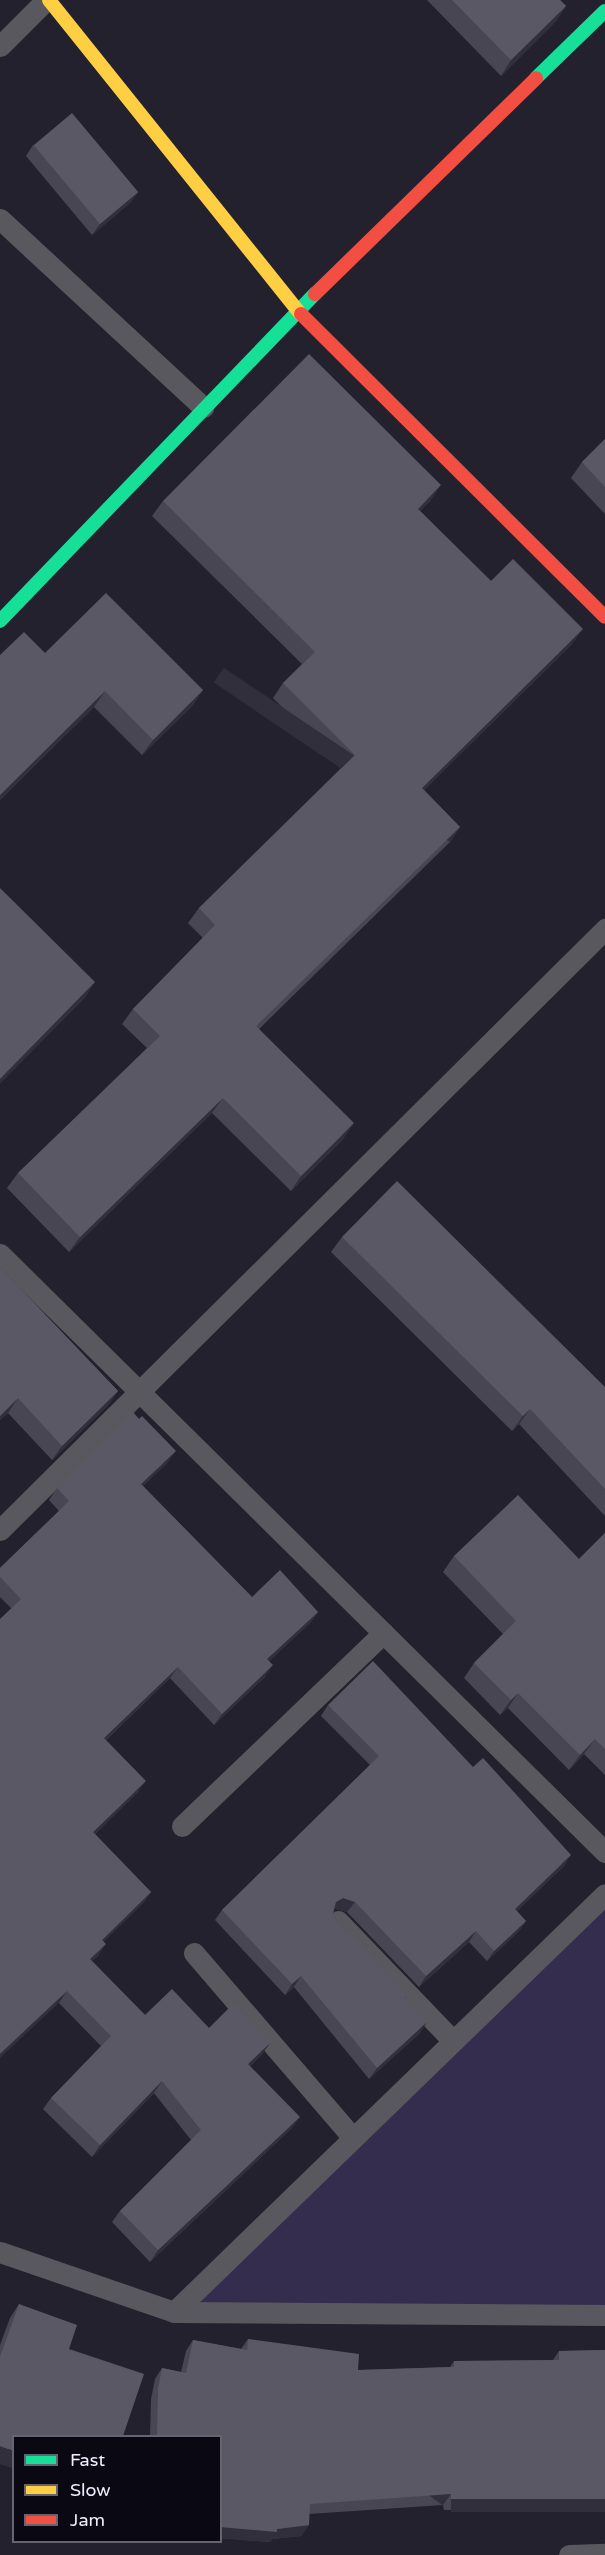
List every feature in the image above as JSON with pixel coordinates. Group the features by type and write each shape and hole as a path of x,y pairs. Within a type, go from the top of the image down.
{"street":[{"path":"48,0 298,311 605,617"},
{"path":"0,621 203,407 298,311 605,11"}],"lane":[{"path":"0,46 48,0"},
{"path":"0,219 203,407"},
{"path":"0,1530 605,929"},
{"path":"0,1254 605,1852"},
{"path":"182,1826 383,1633"},
{"path":"174,2312 605,1894"},
{"path":"338,1921 453,2041"},
{"path":"194,1953 353,2138"},
{"path":"0,2252 174,2312 605,2315"},
{"path":"569,2555 605,2554"}],"shaded area":[{"path":"605,1894 605,2315 174,2312"}],"building":[{"path":"452,0 560,0 566,6 511,60"},
{"path":"72,113 138,192 100,224 34,145"},
{"path":"309,354 441,485 418,509 491,581 513,559 583,629 422,788 460,827 256,1026 354,1123 301,1176 223,1098 80,1237 18,1173 160,1036 133,1009 215,925 199,908 355,755 283,683 315,652 163,501"},
{"path":"605,439 605,487 582,462"},
{"path":"106,593 203,690 153,740 105,691 0,795 0,655 24,632 45,653"},
{"path":"0,888 95,982 0,1079"},
{"path":"397,1181 605,1387 605,1489 530,1409 523,1416 342,1237"},
{"path":"0,1267 118,1391 62,1446 18,1398 0,1416"},
{"path":"133,1412 139,1419 142,1416 176,1451 141,1484 252,1597 280,1570 318,1612 267,1659 273,1665 222,1714 178,1667 104,1738 146,1781 93,1832 151,1892 102,1940 106,1944 90,1959 145,2015 172,1989 209,2028 234,2003 271,2042 248,2064 300,2117 158,2250 120,2211 201,2130 162,2081 100,2145 51,2098 111,2036 67,1991 0,2054 0,1619 21,1599 0,1577 0,1568 69,1501 57,1488"},
{"path":"518,1495 579,1559 605,1533 605,1749 595,1739 580,1755 518,1693 511,1700 474,1663 516,1621 454,1556"},
{"path":"373,1661 473,1767 483,1758 571,1855 515,1909 526,1921 494,1951 476,1931 426,1976 355,1902 343,1898 336,1902 333,1913 336,1919 407,1994 404,1997 427,2022 377,2068 301,1976 292,1984 222,1910 379,1756 328,1705"},
{"path":"19,2304 77,2325 69,2349 144,2374 123,2435 12,2435 12,2450 0,2446 0,2357"},
{"path":"248,2339 359,2354 358,2370 454,2367 454,2361 559,2360 559,2351 605,2350 605,2499 451,2499 451,2494 310,2504 309,2525 277,2529 277,2532 222,2527 222,2435 157,2435 158,2389 162,2368 186,2373 193,2340 247,2350"}],"traffic: fast":[{"path":"536,78 605,11"},
{"path":"0,621 315,294"}],"traffic: slow":[{"path":"49,0 301,314"}],"traffic: jam":[{"path":"315,294 536,78"},
{"path":"301,314 605,617"}]}
